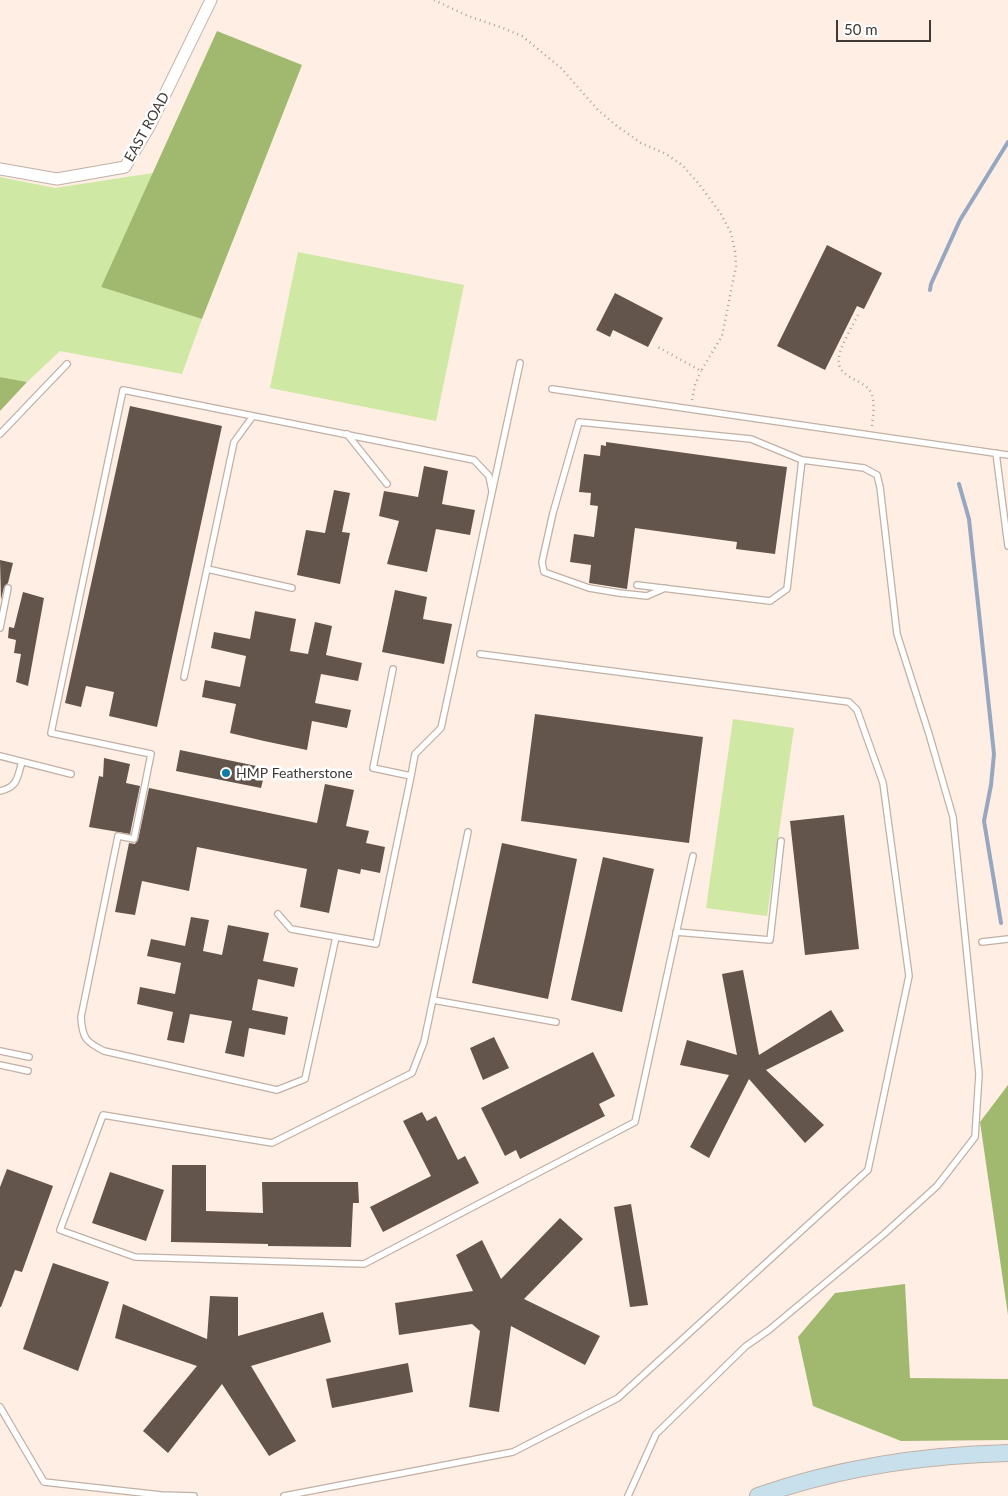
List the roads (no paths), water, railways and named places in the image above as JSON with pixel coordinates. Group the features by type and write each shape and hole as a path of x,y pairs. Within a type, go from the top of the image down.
{"street":[{"name":"EAST ROAD","path":"0,168 57,180 125,167 149,126 211,0"},
{"path":"758,1496 875,1465 1008,1453"}],"lane":[{"path":"278,914 291,929 376,944 415,754 441,728 520,363"},
{"path":"0,434 68,364"},
{"path":"552,389 1008,455"},
{"path":"336,938 306,1079 278,1090 104,1051 88,1043 82,1031 81,1017 118,836 134,839 151,754 51,733 124,390 474,460 489,476 492,491"},
{"path":"184,676 234,442 253,416"},
{"path":"628,1496 656,1434 746,1346 769,1330 863,1252 937,1186 975,1137 979,1074 953,818 897,634 877,475 864,468 802,460 750,439 579,422 553,513 542,562 544,572 590,588 619,593 647,596 665,588"},
{"path":"347,434 387,484"},
{"path":"996,453 1008,546"},
{"path":"638,585 770,601 787,589 802,460"},
{"path":"207,569 292,588"},
{"path":"0,628 8,588"},
{"path":"284,1496 512,1452 618,1398 868,1170 909,976 884,783 857,710 849,702 480,654"},
{"path":"393,668 373,768 411,776"},
{"path":"0,756 71,774"},
{"path":"0,792 14,786 22,762"},
{"path":"468,832 424,1042 412,1073 272,1143 103,1115 60,1230 135,1257 364,1264 635,1122 693,856"},
{"path":"676,932 770,940 781,841"},
{"path":"982,942 1008,939"},
{"path":"433,1000 556,1022"},
{"path":"0,1051 29,1057"},
{"path":"0,1065 28,1071"},
{"path":"0,1407 44,1482 161,1495 194,1496"}],"waterway":[{"path":"930,290 960,220 1008,142"},
{"path":"959,484 969,519 994,754 991,785 984,821 1001,923"}],"place":[{"name":"HMP Featherstone","path":"226,773"}]}
